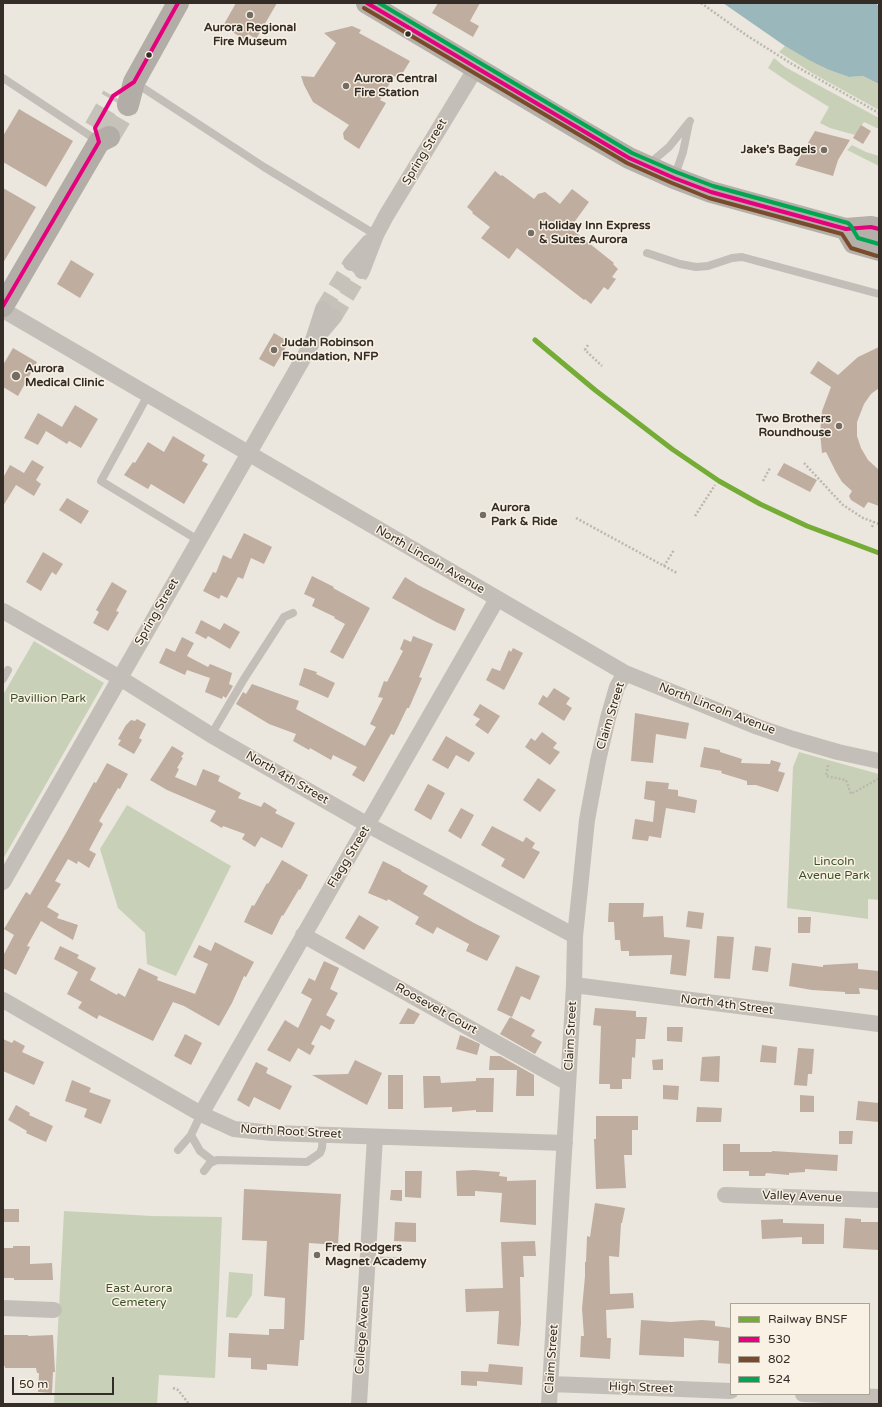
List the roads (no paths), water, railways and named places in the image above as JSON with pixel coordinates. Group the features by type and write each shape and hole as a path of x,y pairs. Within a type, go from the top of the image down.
{"main road":[{"path":"121,101 134,82 178,3"},
{"path":"367,3 582,131 646,166 711,192 846,229 871,227 879,229"},
{"path":"3,306 101,136"},
{"path":"846,229 854,243 879,250"}],"street":[{"name":"Spring Street","path":"356,267 476,68"},
{"name":"North Lincoln Avenue","path":"3,310 625,673 758,727 838,752 879,761"},
{"name":"Spring Street","path":"3,882 329,313"},
{"name":"Flagg Street","path":"201,1114 497,599"},
{"name":"North 4th Street","path":"3,611 120,678 211,735 368,825 576,936"},
{"name":"Claim Street","path":"549,1404 576,936 587,820 608,718 618,687 625,673"},
{"name":"Roosevelt Court","path":"303,935 568,1083"},
{"name":"North 4th Street","path":"574,985 879,1024"},
{"name":"North Root Street","path":"3,1000 201,1114 234,1129 250,1132 565,1143"},
{"name":"College Avenue","path":"359,1404 375,1136"},
{"name":"Valley Avenue","path":"725,1195 879,1200"},
{"path":"3,1308 54,1310"},
{"name":"High Street","path":"551,1384 730,1391"},
{"path":"828,1395 879,1397"}],"lane":[{"path":"3,78 101,136"},
{"path":"134,82 264,166 376,235"},
{"path":"646,166 669,147 690,121 683,152 674,178"},
{"path":"647,253 680,264 696,267 708,266 732,258 742,257 879,294"},
{"path":"148,395 101,481 198,540"},
{"path":"211,735 244,679 284,617 293,613"},
{"path":"3,678 8,670"},
{"path":"178,1150 191,1135 201,1114"},
{"path":"204,1171 213,1161 222,1160 307,1162 320,1153 323,1134"},
{"path":"191,1135 204,1155 213,1161"},
{"path":"368,1260 410,1262"}],"water":[{"path":"723,3 876,3 879,7 879,84 863,76 849,77 829,70 809,60 785,46"}],"tunnel":[{"path":"95,128 113,96"},
{"path":"109,137 128,105"},
{"path":"323,309 351,263"},
{"path":"334,317 362,271"}],"rail line":[{"name":"BNSF","path":"535,340 595,390 672,449 719,481 760,504 807,526 879,553"}],"place":[{"name":"Aurora Regional Fire Museum","path":"250,15"},
{"name":"Aurora Central Fire Station","path":"346,86"},
{"name":"Jake’s Bagels","path":"824,150"},
{"name":"Holiday Inn Express & Suites Aurora","path":"531,233"},
{"name":"Judah Robinson Foundation, NFP","path":"274,350"},
{"name":"Aurora Medical Clinic","path":"16,376"},
{"name":"Two Brothers Roundhouse","path":"839,426"},
{"name":"Aurora Park & Ride","path":"483,515"},
{"name":"Fred Rodgers Magnet Academy","path":"317,1255"}],"park label":[{"name":"Pavillion Park","path":"48,699"},
{"name":"Lincoln Avenue Park","path":"834,869"},
{"name":"East Aurora Cemetery","path":"139,1296"}]}
